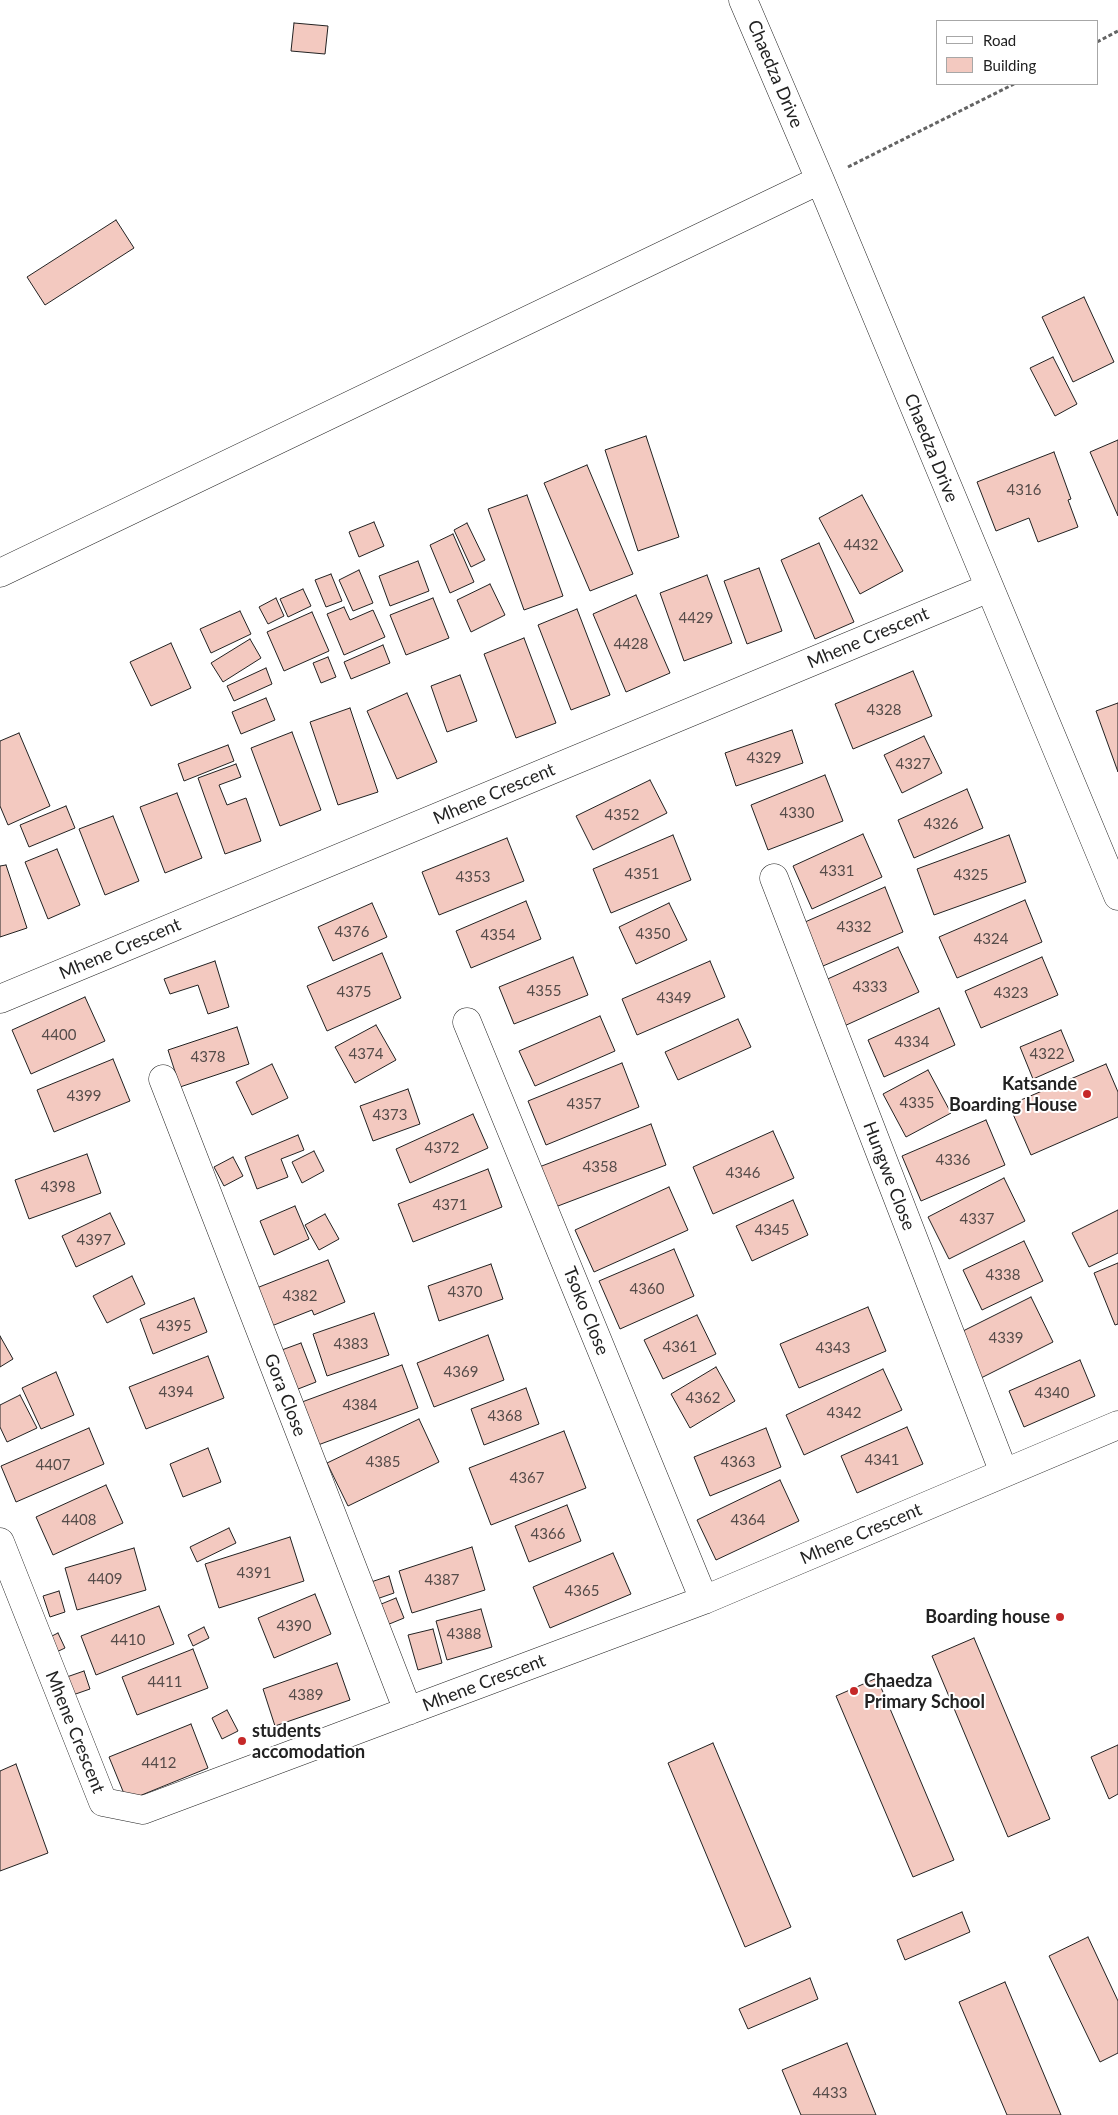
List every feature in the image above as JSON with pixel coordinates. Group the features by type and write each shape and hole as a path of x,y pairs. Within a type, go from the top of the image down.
{"street":[{"name":"Chaedza Drive","path":"743,0 820,180 1118,896"},
{"path":"0,573 820,180"},
{"name":"Mhene Crescent","path":"0,999 989,588"},
{"name":"Hungwe Close","path":"774,878 1004,1473"},
{"name":"Tsoko Close","path":"467,1022 704,1600"},
{"name":"Gora Close","path":"163,1078 408,1711"},
{"name":"Mhene Crescent","path":"0,1542 103,1802 143,1810 704,1600 1118,1425"}],"path":[{"path":"1098,41 1118,31"},
{"path":"820,180 870,158 1012,85"}],"building":[{"path":"294,23 328,26 325,54 291,51"},
{"path":"116,220 134,248 45,305 27,277"},
{"path":"1084,297 1114,362 1073,382 1042,317"},
{"path":"1053,357 1077,404 1055,416 1030,368"},
{"path":"646,436 679,537 638,551 605,450"},
{"path":"1118,440 1118,516 1090,452"},
{"path":"1054,452 1071,499 1068,500 1078,527 1038,542 1029,518 996,531 977,482"},
{"path":"587,465 633,574 590,591 544,483"},
{"path":"527,495 563,596 524,610 488,509"},
{"path":"862,495 903,571 860,594 819,518"},
{"path":"374,522 384,546 359,557 349,532"},
{"path":"467,523 485,560 471,567 454,530"},
{"path":"453,534 474,582 450,593 430,545"},
{"path":"819,543 854,622 815,639 781,560"},
{"path":"418,561 429,591 390,606 379,576"},
{"path":"759,568 782,631 747,644 724,581"},
{"path":"359,570 373,603 353,611 339,580"},
{"path":"331,574 342,601 326,607 315,580"},
{"path":"707,575 732,643 684,661 660,593"},
{"path":"490,584 505,615 471,632 457,600"},
{"path":"303,589 311,606 288,617 280,599"},
{"path":"636,595 670,673 626,692 593,614"},
{"path":"276,598 284,616 268,624 259,607"},
{"path":"433,598 449,638 406,655 390,615"},
{"path":"344,607 350,620 373,610 385,637 344,655 327,614"},
{"path":"577,609 610,695 571,710 538,625"},
{"path":"240,611 251,634 211,653 200,629"},
{"path":"312,612 329,651 284,671 267,632"},
{"path":"524,638 556,723 516,738 484,654"},
{"path":"250,639 261,658 223,682 211,663"},
{"path":"171,643 191,688 151,706 130,662"},
{"path":"383,645 390,663 351,679 344,662"},
{"path":"328,657 336,677 321,683 313,663"},
{"path":"266,668 272,684 234,701 227,686"},
{"path":"913,671 932,716 853,749 835,704"},
{"path":"460,675 477,721 447,732 431,686"},
{"path":"407,693 437,762 397,779 367,711"},
{"path":"266,698 275,720 241,734 232,712"},
{"path":"1118,703 1118,772 1096,711"},
{"path":"350,708 378,792 338,805 310,722"},
{"path":"792,730 803,763 736,786 725,753"},
{"path":"292,732 321,810 280,826 251,748"},
{"path":"19,733 50,806 8,825 0,806 0,741"},
{"path":"924,736 942,773 902,793 884,755"},
{"path":"228,745 234,761 184,781 178,764"},
{"path":"236,764 241,777 219,785 227,805 246,798 261,841 225,854 198,778"},
{"path":"825,775 843,821 768,850 751,805"},
{"path":"650,780 667,813 593,850 576,816"},
{"path":"967,789 983,828 914,858 898,820"},
{"path":"177,793 202,858 165,873 140,807"},
{"path":"66,806 75,828 29,847 20,825"},
{"path":"113,816 139,881 105,895 79,829"},
{"path":"863,834 882,877 812,909 793,866"},
{"path":"673,835 691,880 611,913 593,869"},
{"path":"1009,835 1026,882 934,915 917,869"},
{"path":"507,838 524,881 439,915 422,872"},
{"path":"57,849 80,905 48,919 25,862"},
{"path":"6,865 27,928 0,937 0,866"},
{"path":"885,887 903,932 823,966 805,922"},
{"path":"1025,900 1042,942 957,978 939,937"},
{"path":"526,901 541,939 471,968 456,931"},
{"path":"372,903 387,937 333,961 318,927"},
{"path":"669,903 687,940 636,964 619,927"},
{"path":"898,947 919,992 842,1027 821,982"},
{"path":"382,953 401,998 327,1031 307,986"},
{"path":"573,957 588,995 514,1024 499,987"},
{"path":"1042,957 1058,995 981,1028 965,991"},
{"path":"215,961 229,1007 208,1014 198,985 170,994 164,979"},
{"path":"710,961 725,997 637,1035 622,999"},
{"path":"85,997 105,1041 31,1074 12,1030"},
{"path":"939,1008 955,1045 884,1077 868,1040"},
{"path":"600,1016 615,1051 535,1086 519,1051"},
{"path":"738,1019 751,1047 678,1080 665,1052"},
{"path":"376,1025 396,1060 355,1083 335,1047"},
{"path":"237,1027 249,1064 180,1087 168,1050"},
{"path":"1061,1030 1074,1061 1033,1079 1020,1047"},
{"path":"113,1059 130,1101 54,1132 37,1090"},
{"path":"622,1063 639,1107 546,1145 528,1101"},
{"path":"272,1064 288,1098 252,1115 236,1082"},
{"path":"1106,1064 1118,1092 1118,1117 1031,1155 1009,1105"},
{"path":"928,1070 951,1113 906,1137 883,1094"},
{"path":"408,1089 420,1124 373,1141 360,1106"},
{"path":"473,1114 488,1148 410,1183 396,1149"},
{"path":"986,1120 1005,1165 921,1201 902,1156"},
{"path":"651,1124 666,1165 550,1209 534,1169"},
{"path":"773,1131 794,1178 713,1214 693,1167"},
{"path":"298,1135 304,1150 281,1159 288,1177 257,1189 245,1157"},
{"path":"314,1151 324,1171 302,1183 292,1162"},
{"path":"87,1154 101,1193 29,1219 15,1180"},
{"path":"233,1157 243,1176 224,1186 214,1167"},
{"path":"488,1169 502,1207 413,1242 398,1204"},
{"path":"1004,1178 1025,1221 949,1259 928,1217"},
{"path":"669,1187 688,1230 594,1272 575,1230"},
{"path":"793,1200 808,1235 752,1261 736,1226"},
{"path":"295,1206 309,1239 274,1255 260,1221"},
{"path":"1118,1210 1118,1253 1089,1267 1072,1233"},
{"path":"110,1213 125,1244 76,1267 62,1236"},
{"path":"325,1214 339,1239 319,1250 305,1225"},
{"path":"1024,1241 1043,1281 982,1310 963,1270"},
{"path":"674,1249 694,1296 620,1329 599,1281"},
{"path":"328,1260 345,1302 314,1315 312,1310 269,1327 254,1289"},
{"path":"1118,1263 1118,1324 1115,1325 1094,1273"},
{"path":"491,1264 503,1299 439,1321 428,1286"},
{"path":"132,1276 145,1304 107,1323 93,1296"},
{"path":"1031,1297 1053,1342 981,1378 959,1333"},
{"path":"194,1298 207,1332 153,1354 140,1319"},
{"path":"868,1307 886,1351 799,1388 780,1344"},
{"path":"374,1313 389,1355 327,1376 313,1334"},
{"path":"697,1315 716,1354 663,1379 644,1340"},
{"path":"488,1335 504,1380 434,1407 417,1363"},
{"path":"0,1336 13,1359 0,1367"},
{"path":"301,1343 316,1382 293,1391 279,1351"},
{"path":"208,1356 224,1398 146,1429 129,1387"},
{"path":"1080,1360 1095,1396 1024,1427 1009,1391"},
{"path":"402,1365 418,1408 318,1445 302,1402"},
{"path":"716,1367 735,1401 690,1428 671,1394"},
{"path":"883,1369 902,1410 804,1455 786,1415"},
{"path":"56,1372 74,1415 41,1429 22,1388"},
{"path":"526,1388 539,1424 484,1445 471,1409"},
{"path":"20,1395 37,1428 7,1442 0,1427 0,1405"},
{"path":"419,1419 439,1462 348,1506 327,1463"},
{"path":"907,1427 923,1464 857,1493 841,1456"},
{"path":"89,1428 104,1464 16,1502 1,1466"},
{"path":"766,1428 781,1467 710,1496 694,1457"},
{"path":"564,1431 586,1488 491,1525 469,1468"},
{"path":"208,1448 221,1482 183,1497 170,1464"},
{"path":"780,1480 799,1521 716,1560 697,1520"},
{"path":"106,1485 123,1523 53,1555 36,1517"},
{"path":"567,1505 581,1541 529,1562 515,1526"},
{"path":"229,1528 236,1543 197,1562 190,1547"},
{"path":"290,1537 304,1581 219,1608 205,1564"},
{"path":"472,1547 485,1590 412,1613 399,1571"},
{"path":"134,1548 146,1590 77,1610 65,1568"},
{"path":"613,1553 631,1594 550,1628 533,1587"},
{"path":"389,1576 394,1593 368,1602 362,1585"},
{"path":"59,1591 65,1612 50,1617 43,1596"},
{"path":"315,1594 331,1634 274,1658 258,1618"},
{"path":"396,1598 404,1618 382,1627 374,1607"},
{"path":"159,1606 174,1644 96,1675 81,1636"},
{"path":"481,1609 492,1647 447,1660 436,1621"},
{"path":"204,1627 209,1638 193,1646 188,1635"},
{"path":"433,1629 442,1663 418,1670 408,1635"},
{"path":"58,1633 65,1648 48,1656 42,1641"},
{"path":"974,1638 1050,1819 1008,1837 932,1656"},
{"path":"193,1649 208,1688 137,1715 122,1677"},
{"path":"337,1663 350,1700 275,1726 263,1689"},
{"path":"84,1671 90,1689 67,1697 61,1679"},
{"path":"877,1678 954,1860 913,1877 836,1696"},
{"path":"227,1710 238,1731 222,1739 212,1718"},
{"path":"191,1724 208,1768 127,1801 109,1757"},
{"path":"713,1743 791,1927 745,1947 668,1763"},
{"path":"1118,1745 1118,1794 1109,1799 1091,1757"},
{"path":"16,1764 48,1853 0,1871 0,1771"},
{"path":"962,1912 970,1932 905,1960 897,1940"},
{"path":"1088,1937 1118,2001 1118,2053 1100,2062 1049,1956"},
{"path":"810,1978 818,1999 748,2029 739,2009"},
{"path":"1005,1982 1061,2115 1007,2115 959,2002"},
{"path":"847,2043 876,2115 801,2115 782,2070"}],"place":[{"name":"Katsande Boarding House","path":"1087,1094"},
{"name":"Boarding house","path":"1060,1617"},
{"name":"Chaedza Primary School","path":"854,1691"},
{"name":"students accomodation","path":"242,1741"}]}
